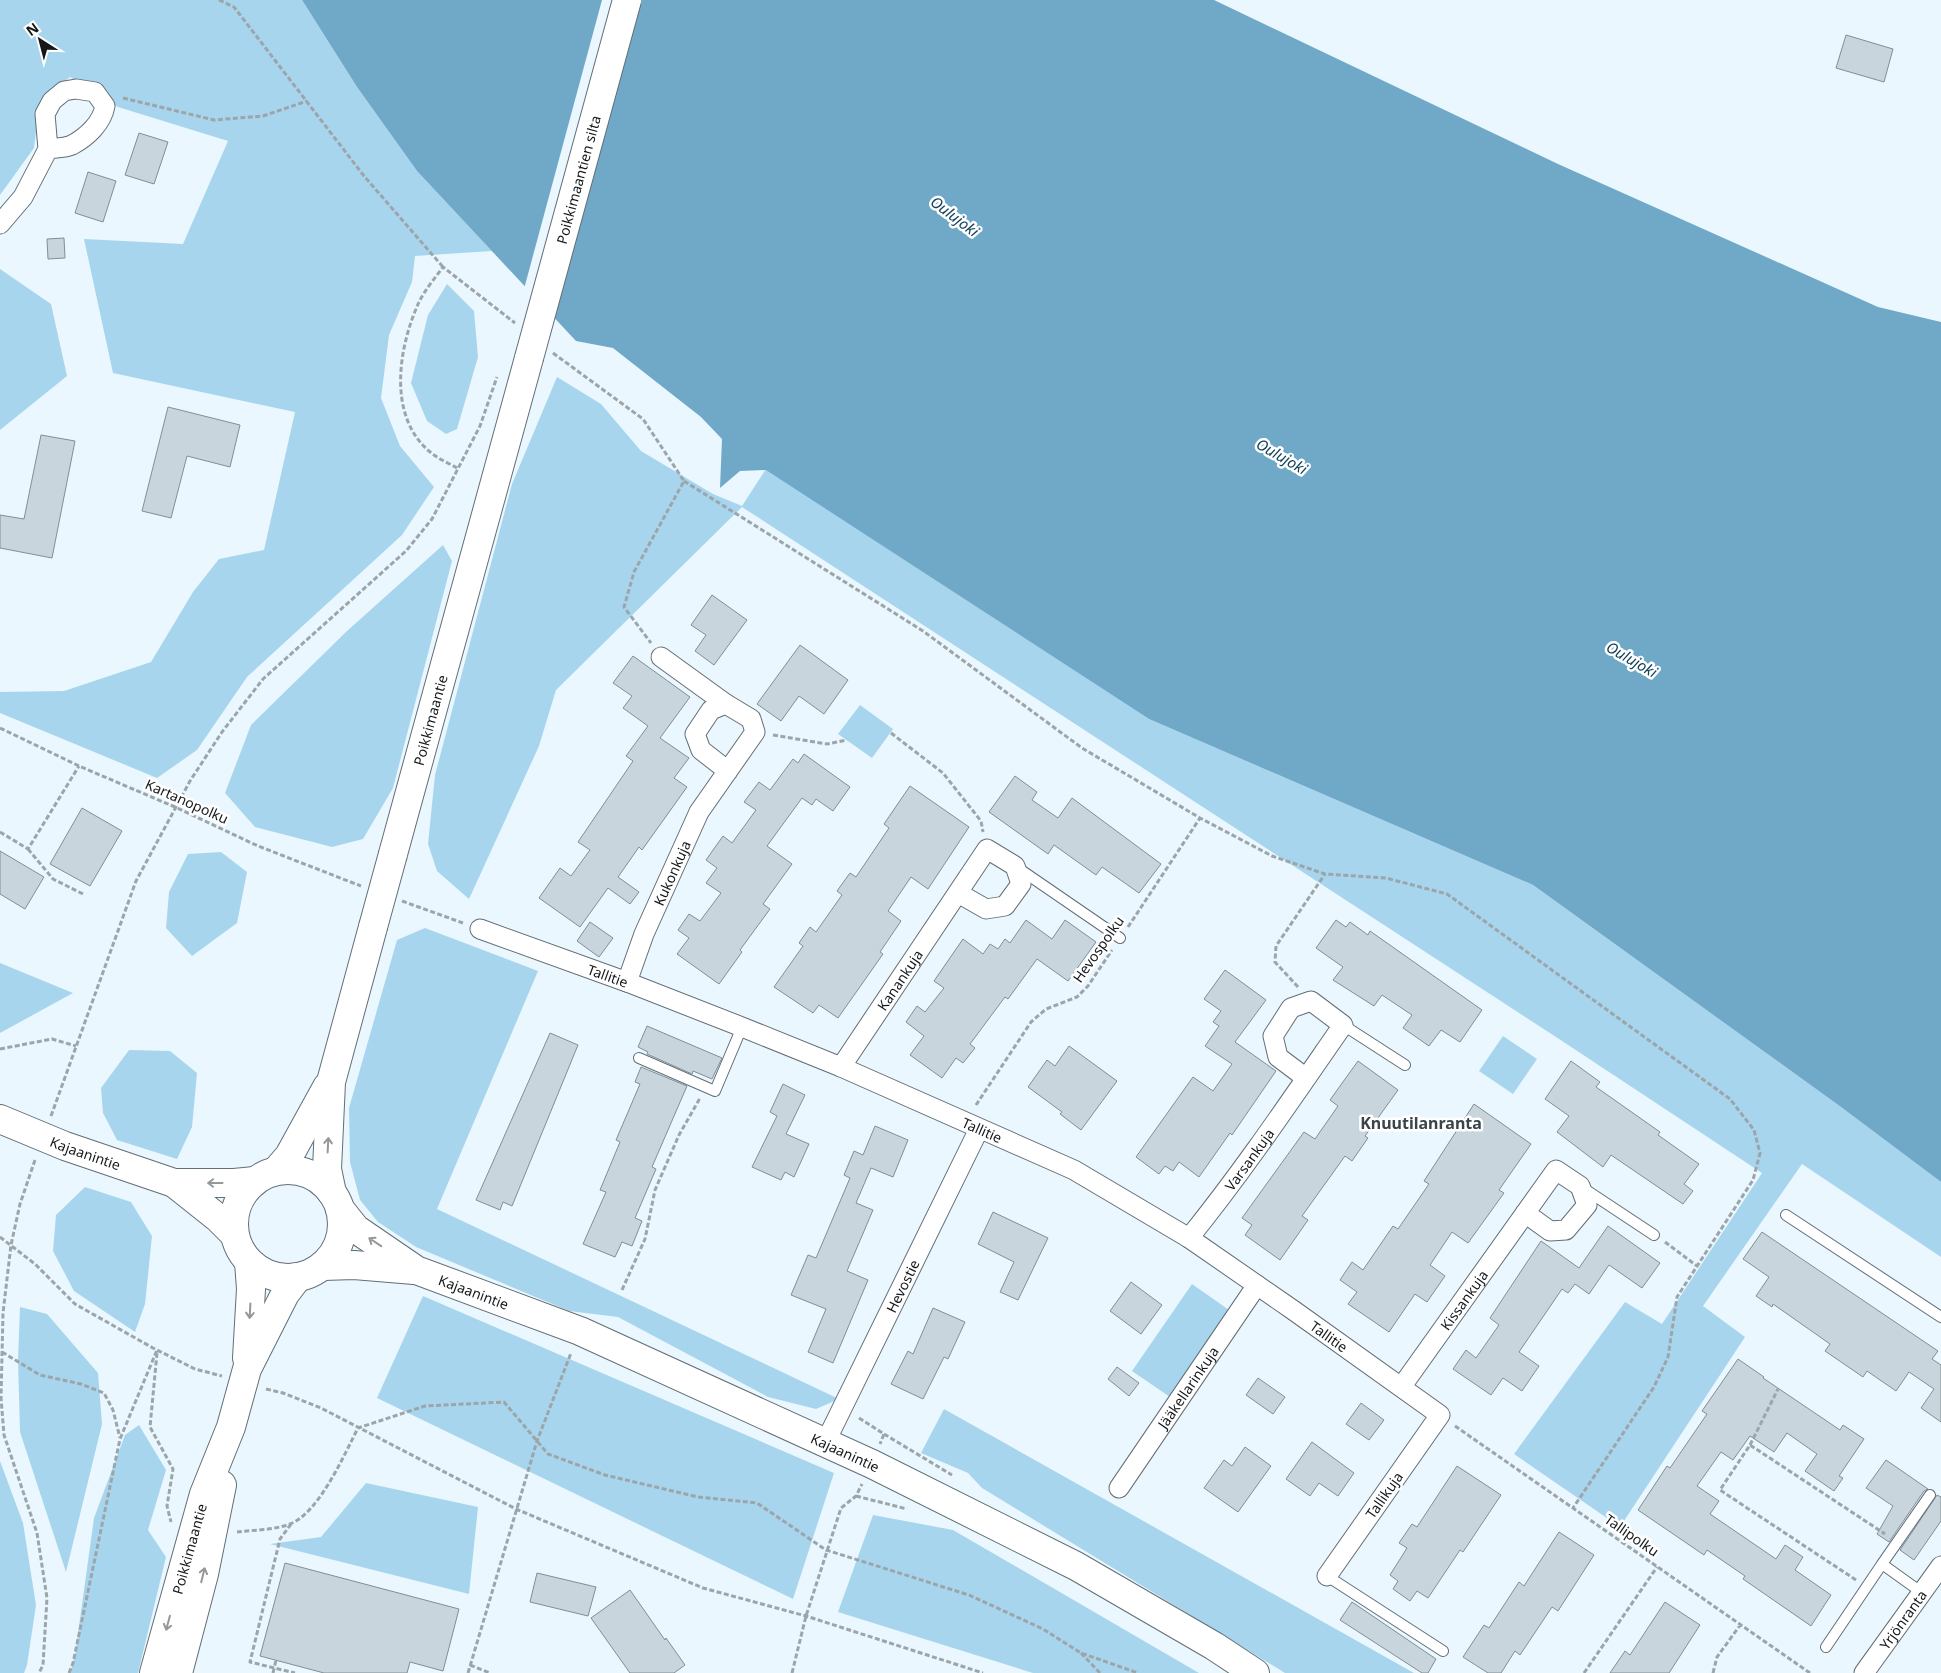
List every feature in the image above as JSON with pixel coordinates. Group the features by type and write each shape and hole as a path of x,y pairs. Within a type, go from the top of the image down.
{"main road":[{"name":"Poikkimaantien silta","path":"539,354 627,0"},
{"name":"Poikkimaantie","path":"336,1201 327,1170 331,1082 393,854 539,354"},
{"name":"Poikkimaantie","path":"265,1176 289,1156 331,1082"},
{"name":"Kajaanintie","path":"0,1119 65,1146 174,1184 218,1218 234,1234"},
{"path":"297,1170 307,1173 321,1181 336,1201 342,1219 340,1240 336,1249 323,1266 298,1277 279,1278 268,1275 249,1262 243,1254 234,1234 237,1204 242,1195 265,1176 297,1170"},
{"name":"Kajaanintie","path":"174,1184 234,1183 265,1176"},
{"name":"Kajaanintie","path":"336,1201 356,1229 416,1270 580,1331 872,1464 1076,1566 1214,1646 1255,1673"},
{"name":"Poikkimaantie","path":"178,1673 204,1574 220,1500 231,1427 244,1378 251,1289 249,1262"},
{"name":"Kajaanintie","path":"323,1266 354,1265 416,1270"},
{"name":"Poikkimaantie","path":"244,1378 285,1294 298,1277"},
{"name":"Poikkimaantie","path":"154,1673 204,1494 231,1427"}],"street":[{"path":"0,224 22,197 48,149 45,114 52,101 64,91 76,89 95,92 105,106 103,117 90,132 71,145 48,149"},
{"path":"661,657 726,704 751,719 755,732"},
{"path":"726,704 711,710 695,734 701,750 728,771"},
{"name":"Kukonkuja","path":"627,982 644,934 699,812 755,732"},
{"path":"958,893 986,909 1005,906 1021,884 1015,866 987,849"},
{"name":"Kanankuja","path":"841,1067 987,849"},
{"name":"Tallitie","path":"480,929 627,982 841,1067 1074,1170 1189,1238 1402,1386 1440,1415"},
{"path":"1306,1078 1278,1057 1273,1036 1291,1008 1310,1001 1343,1025"},
{"name":"Varsankuja","path":"1189,1238 1223,1196 1343,1025"},
{"name":"Hevostie","path":"825,1443 843,1408 972,1126"},
{"name":"Kissankuja","path":"1402,1386 1556,1170 1580,1186"},
{"path":"1525,1213 1550,1231 1566,1230 1587,1205 1580,1186"},
{"name":"Jääkellarinkuja","path":"1119,1488 1257,1285"},
{"name":"Tallikuja","path":"1327,1576 1440,1415"},
{"name":"Yrjönranta","path":"1864,1673 1941,1566"}],"lane":[{"path":"1015,866 1120,938"},
{"path":"1343,1025 1405,1065"},
{"path":"639,1058 715,1091 742,1027"},
{"path":"1580,1186 1654,1235"},
{"path":"1786,1215 1941,1317"},
{"path":"1826,1647 1930,1495"},
{"path":"1882,1564 1921,1592"},
{"path":"1327,1576 1443,1651"}],"path":[{"path":"219,0 234,7 364,176 443,267 519,327"},
{"path":"95,92 157,105 214,120 263,116 308,101"},
{"path":"443,267 420,301 405,338 399,384 406,414 418,440 434,455 457,468"},
{"path":"539,354 643,419 684,481 924,631 1082,748 1200,818 1272,856 1325,874 1386,878 1447,894 1730,1099 1754,1130 1760,1153 1753,1180 1677,1296 1668,1357 1654,1387 1573,1508"},
{"path":"50,1119 136,881 175,807 222,732 263,679 406,551 432,519 480,426 500,370"},
{"path":"661,657 624,607 634,572 684,481"},
{"name":"Kartanopolku","path":"0,728 79,766 175,807 258,846 367,888"},
{"path":"755,732 827,744 847,740"},
{"path":"891,732 943,774 981,821 987,849"},
{"path":"28,849 79,766"},
{"name":"Hevospolku","path":"972,1126 1031,1022 1046,1009 1077,997 1088,986 1200,818"},
{"path":"0,832 28,849 53,879 83,894"},
{"path":"1310,1001 1275,962 1276,946 1325,874"},
{"path":"397,899 480,929"},
{"path":"0,1049 52,1038 76,1046"},
{"path":"622,1290 646,1239 655,1190 679,1135 707,1087"},
{"path":"35,1160 20,1204 11,1245 3,1313 1,1398 2,1436 37,1533 47,1598 43,1664 39,1673"},
{"path":"1654,1235 1697,1266"},
{"path":"0,1238 35,1264 75,1304 157,1350 196,1369 244,1378 321,1408 516,1509 703,1588 806,1616 983,1673"},
{"path":"468,1673 537,1441 580,1331"},
{"path":"69,1673 73,1663 120,1439 157,1350"},
{"path":"157,1350 150,1427 173,1469 167,1506 172,1525"},
{"path":"2,1352 40,1375 81,1384 104,1393 113,1410 120,1439"},
{"path":"1778,1388 1750,1445 1720,1490 1867,1587"},
{"path":"295,1673 250,1662 280,1538 291,1524 311,1510 358,1428 425,1406 504,1402 548,1454 605,1475 698,1497 757,1503 826,1550 969,1595 1044,1629 1081,1653 1100,1673"},
{"path":"843,1408 952,1475"},
{"name":"Tallipolku","path":"1440,1415 1810,1673"},
{"path":"792,1673 806,1616 841,1508 856,1496 884,1434"},
{"path":"1750,1445 1897,1542"},
{"path":"856,1496 913,1511"},
{"path":"237,1532 264,1530 291,1524"},
{"path":"1584,1673 1657,1567"},
{"path":"1713,1673 1717,1657 1741,1624"},
{"path":"1081,1653 1138,1673"},
{"path":"273,1673 276,1660"},
{"path":"470,1665 490,1673"}],"shaded area":[{"path":"0,0 302,0 357,87 417,171 492,251 415,256 412,282 389,335 381,398 400,446 434,487 402,535 247,677 197,750 157,778 0,713 0,692 64,691 151,662 193,592 219,559 264,550 295,412 113,373 84,239 183,244 228,141 118,107 70,77 40,102 34,148 0,195"},
{"path":"0,269 51,304 67,376 0,430"},
{"path":"447,284 474,311 478,357 457,429 446,434 427,421 411,383 428,315"},
{"path":"557,377 601,404 641,451 713,494 742,506 766,469 1149,719 1533,885 1841,1107 1941,1182 1941,1257 1802,1164 1703,1306 1745,1337 1620,1527 1514,1454 1625,1302 1662,1324 1762,1173 742,507 556,690 539,746 469,899 437,871 428,844 435,775 512,484"},
{"path":"443,545 452,561 393,788 363,839 332,847 255,827 225,793 251,725 347,631"},
{"path":"860,705 893,729 872,758 838,734"},
{"path":"221,852 247,872 237,923 192,956 166,928 169,892 188,854"},
{"path":"425,928 538,971 437,1209 839,1399 816,1409 768,1397 618,1317 569,1311 416,1247 378,1222 360,1200 350,1162 349,1108 397,940"},
{"path":"0,963 73,993 0,1033"},
{"path":"1503,1036 1537,1059 1513,1094 1479,1071"},
{"path":"129,1050 170,1051 197,1073 192,1127 177,1159 117,1140 103,1113 101,1088"},
{"path":"85,1187 131,1202 152,1236 145,1304 135,1332 74,1291 53,1251 56,1215"},
{"path":"1192,1284 1229,1310 1170,1397 1132,1371"},
{"path":"423,1296 834,1473 793,1599 377,1398"},
{"path":"20,1307 47,1314 98,1373 102,1424 66,1572 20,1432 18,1360"},
{"path":"944,1409 1414,1673 1285,1673 982,1488 968,1473 921,1453"},
{"path":"139,1425 166,1470 148,1530 166,1557 138,1673 70,1673 75,1655 94,1518 125,1435"},
{"path":"0,1461 23,1523 36,1605 27,1665 24,1673 0,1673"},
{"path":"366,1483 478,1507 469,1594 270,1544 321,1537"},
{"path":"873,1515 953,1530 1199,1673 1033,1673 838,1612"}],"water":[{"name":"Oulujoki","path":"302,0 1214,0 1558,164 1878,307 1941,322 1941,1182 1841,1107 1533,885 1149,719 766,470 740,471 720,488 722,439 701,417 613,348 576,341 417,171 357,87"}],"pier":[{"path":"602,0 627,0 542,309 524,289"}],"building":[{"path":"1846,35 1893,49 1884,82 1836,68"},
{"path":"139,133 168,142 154,184 125,175"},
{"path":"88,172 116,181 103,222 75,213"},
{"path":"64,238 65,258 48,259 47,239"},
{"path":"168,407 240,425 230,467 187,456 171,518 142,511"},
{"path":"41,435 75,441 52,558 0,548 0,515 24,519"},
{"path":"712,595 747,620 714,665 695,651 706,635 691,625"},
{"path":"800,645 848,680 824,714 799,696 781,721 757,704"},
{"path":"633,656 690,697 660,738 689,758 674,778 687,787 642,850 639,847 618,877 639,892 630,904 608,888 580,927 539,898 560,868 571,876 590,850 578,842 633,761 626,756 648,726 623,708 632,696 613,683"},
{"path":"804,754 850,787 833,811 816,799 812,805 802,798 767,846 792,864 763,904 770,909 740,950 742,952 719,984 677,954 689,938 678,930 689,914 700,921 721,893 706,883 717,868 706,860 723,836 732,843 756,810 744,802 759,782 770,790 793,759 798,763"},
{"path":"1015,776 1037,792 1032,800 1058,818 1072,798 1161,864 1139,893 1102,867 1096,875 1054,845 1048,854 989,812"},
{"path":"910,786 969,827 928,889 911,877 888,911 901,921 880,952 883,954 838,1018 819,1005 813,1013 774,987 803,946 799,943 810,927 816,932 842,895 837,891 850,873 856,877 889,828 884,824"},
{"path":"82,808 122,831 90,886 50,864"},
{"path":"0,851 44,877 25,909 0,894"},
{"path":"1026,920 1052,939 1065,920 1096,942 1068,981 1037,959 1008,999 1005,997 970,1044 975,1048 963,1063 956,1058 942,1078 910,1055 924,1036 906,1022 917,1006 925,1012 944,988 934,981 963,939 983,954 990,944 998,949 1005,939 1010,943"},
{"path":"1336,920 1346,927 1350,922 1368,935 1370,931 1482,1010 1460,1042 1441,1030 1429,1046 1403,1028 1412,1015 1382,995 1374,1006 1333,980 1343,967 1316,948"},
{"path":"590,922 613,938 599,957 577,941"},
{"path":"1225,970 1266,1000 1235,1042 1276,1071 1232,1135 1230,1133 1199,1177 1179,1162 1173,1171 1165,1166 1159,1174 1136,1157 1193,1077 1213,1091 1232,1064 1205,1046 1219,1026 1213,1022 1221,1011 1204,999"},
{"path":"647,1026 722,1058 712,1079 693,1071 692,1074 647,1054 648,1052 638,1047"},
{"path":"550,1033 578,1045 512,1206 503,1202 500,1210 476,1200"},
{"path":"1069,1046 1117,1081 1081,1130 1060,1114 1062,1112 1028,1087 1047,1060 1055,1066"},
{"path":"1358,1061 1398,1090 1365,1136 1368,1138 1352,1161 1345,1156 1302,1216 1308,1220 1280,1260 1245,1235 1252,1225 1242,1218 1304,1132 1315,1139 1338,1106 1330,1100"},
{"path":"1571,1061 1600,1082 1596,1087 1660,1132 1658,1135 1699,1164 1684,1184 1693,1191 1683,1204 1611,1155 1603,1167 1557,1132 1569,1116 1545,1099"},
{"path":"641,1067 687,1086 652,1167 656,1169 635,1218 642,1221 632,1246 622,1242 615,1257 583,1244 606,1192 600,1190 620,1142 616,1140 640,1084 635,1082"},
{"path":"783,1084 805,1095 786,1134 809,1144 794,1177 785,1172 781,1180 752,1167 777,1116 770,1112"},
{"path":"1474,1104 1531,1144 1499,1190 1504,1193 1468,1243 1452,1232 1430,1265 1445,1276 1427,1302 1415,1294 1389,1332 1348,1304 1357,1292 1340,1280 1352,1262 1363,1270 1393,1226 1398,1229 1429,1184 1424,1181"},
{"path":"875,1126 908,1140 893,1177 871,1168 856,1203 873,1210 847,1271 868,1280 833,1363 808,1352 826,1309 791,1295 808,1255 816,1258 850,1178 844,1175 854,1151 863,1155"},
{"path":"993,1212 1048,1238 1018,1300 1000,1292 1014,1262 978,1244"},
{"path":"1608,1226 1660,1263 1642,1288 1609,1265 1589,1294 1575,1284 1568,1293 1562,1289 1519,1352 1539,1366 1522,1391 1503,1378 1491,1395 1453,1369 1466,1350 1476,1358 1499,1325 1490,1318 1541,1241 1579,1268"},
{"path":"1762,1232 1938,1351 1932,1359 1941,1365 1941,1422 1921,1408 1934,1389 1909,1372 1896,1391 1867,1371 1863,1377 1825,1351 1830,1344 1773,1304 1772,1307 1756,1296 1769,1277 1743,1259"},
{"path":"1131,1282 1162,1305 1141,1334 1110,1311"},
{"path":"933,1308 965,1322 948,1359 944,1357 923,1399 891,1384 908,1351 913,1354"},
{"path":"1738,1359 1840,1430 1843,1425 1864,1439 1839,1476 1843,1478 1834,1491 1805,1471 1817,1454 1787,1433 1774,1452 1750,1436 1733,1460 1721,1452 1697,1486 1719,1501 1710,1514 1776,1559 1785,1545 1803,1557 1795,1570 1831,1595 1811,1626 1743,1579 1745,1576 1707,1550 1704,1555 1638,1510 1667,1466 1670,1468 1707,1414 1702,1411"},
{"path":"1117,1367 1139,1383 1129,1396 1108,1379"},
{"path":"1258,1378 1285,1397 1273,1414 1246,1395"},
{"path":"1361,1403 1384,1420 1369,1440 1346,1424"},
{"path":"1312,1442 1354,1473 1338,1496 1319,1483 1310,1496 1286,1479"},
{"path":"1245,1447 1271,1466 1238,1512 1204,1488 1224,1460 1232,1466"},
{"path":"1886,1460 1928,1489 1924,1491 1889,1542 1877,1534 1893,1506 1866,1488"},
{"path":"1457,1466 1501,1495 1463,1552 1460,1550 1428,1598 1417,1591 1410,1601 1393,1589 1398,1581 1390,1575 1407,1548 1399,1543 1412,1524 1417,1527"},
{"path":"1937,1495 1941,1497 1941,1521 1914,1560 1900,1550"},
{"path":"1559,1532 1594,1555 1558,1611 1552,1607 1520,1655 1515,1651 1501,1673 1488,1673 1463,1657 1484,1625 1489,1628 1519,1582 1524,1586"},
{"path":"285,1563 459,1609 443,1671 410,1662 407,1673 324,1673 260,1656"},
{"path":"537,1573 596,1587 588,1616 530,1602"},
{"path":"630,1590 685,1665 674,1673 630,1673 591,1618"},
{"path":"1352,1602 1436,1659 1428,1673 1422,1673 1340,1620"},
{"path":"1665,1602 1700,1625 1669,1673 1610,1673 1625,1651 1630,1655"}],"district":[{"name":"Knuutilanranta","path":"1421,1123"}]}
